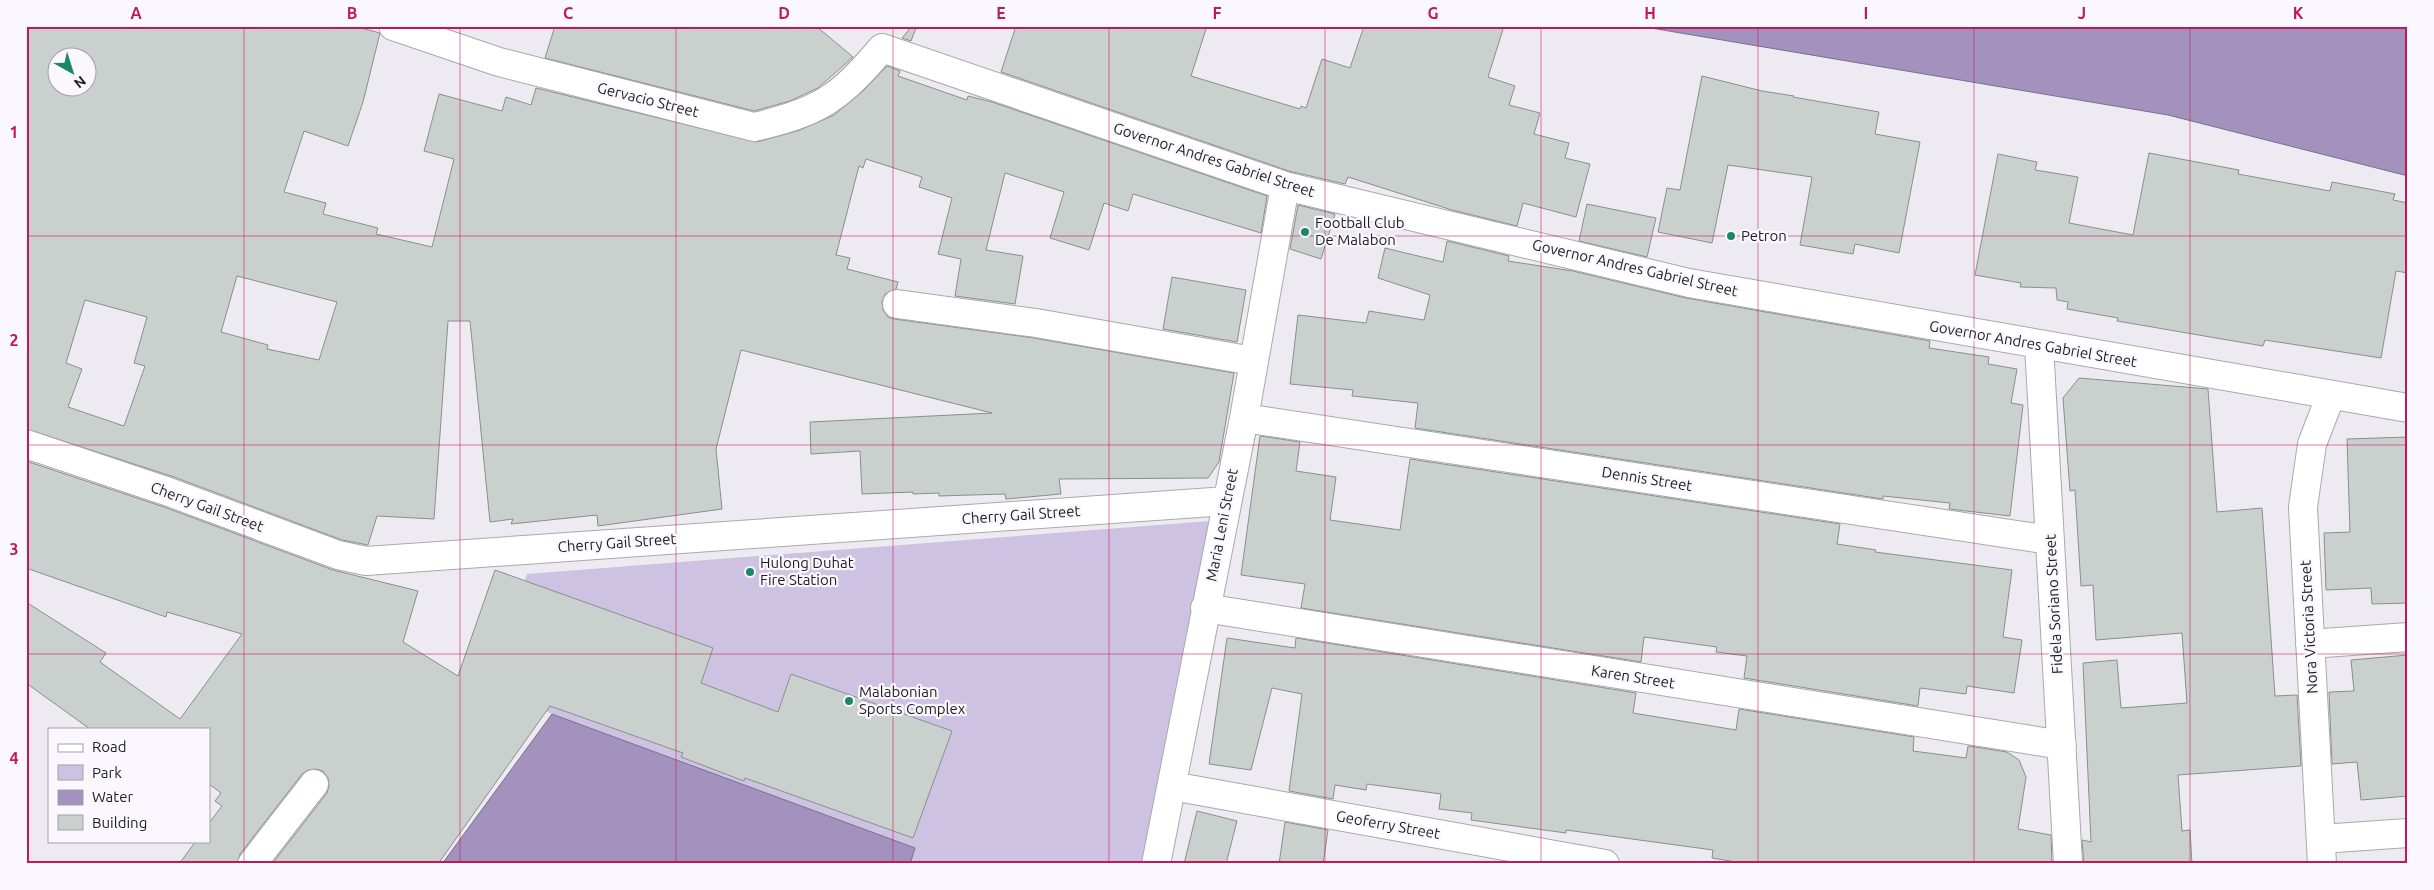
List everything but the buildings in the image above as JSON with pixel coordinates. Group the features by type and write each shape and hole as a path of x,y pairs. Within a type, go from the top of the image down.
{"street":[{"name":"Gervacio Street","path":"393,26 500,62 754,127 791,118 823,105 857,77 882,48"},
{"name":"Governor Andres Gabriel Street","path":"882,48 1286,186 1688,283 2408,408"},
{"name":"Maria Leni Street","path":"1156,864 1244,418 1286,186"},
{"path":"897,304 1036,323 1253,361"},
{"name":"Fidela Soriano Street","path":"2040,345 2068,864"},
{"name":"Nora Victoria Street","path":"2321,852 2303,508 2312,444 2331,395"},
{"name":"Dennis Street","path":"1244,418 2050,540"},
{"name":"Cherry Gail Street","path":"26,444 169,492 338,555 366,561 1227,501"},
{"name":"Karen Street","path":"1205,608 2062,746"},
{"path":"2310,644 2408,637"},
{"path":"252,864 314,784"},
{"name":"Geoferry Street","path":"1172,786 1605,864"},
{"path":"2321,852 2408,833"}],"green space":[{"name":"Malabonian Sports Complex","path":"1210,521 1147,864 910,864 915,848 552,714 488,687 527,574"}],"water":[{"path":"1639,26 2408,26 2408,176 2168,115"},
{"path":"552,714 915,848 910,864 442,864"}],"place":[{"name":"Football Club De Malabon","path":"1305,232"},
{"name":"Petron","path":"1731,236"},
{"name":"Hulong Duhat Fire Station","path":"750,572"},
{"name":"Malabonian Sports Complex","path":"849,701"}]}
